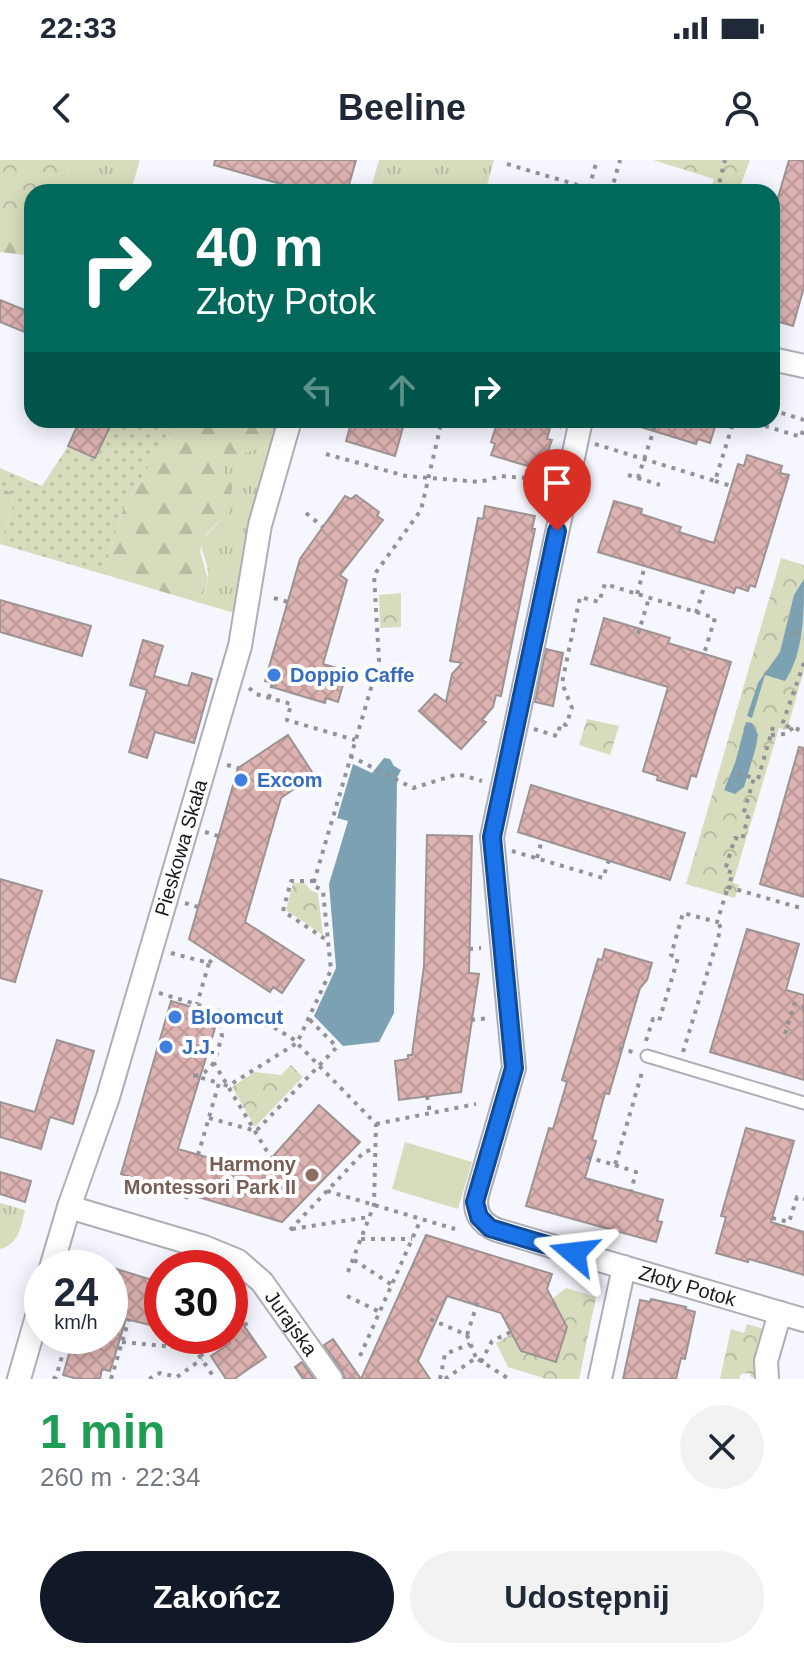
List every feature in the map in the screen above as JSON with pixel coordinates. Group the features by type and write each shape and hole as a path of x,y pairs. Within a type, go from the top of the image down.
{"street":[{"path":"780,361 804,366"},
{"name":"Pieskowa Skała","path":"56,1250 108,1097 240,646 260,525 288,428"},
{"name":"Złoty Potok","path":"579,428 492,837 514,1068 475,1202 479,1217 490,1228 804,1320"},
{"name":"Jurajska","path":"69,1207 204,1247 238,1261 262,1282 331,1379"},
{"path":"600,1379 624,1267"},
{"path":"767,1379 766,1361 780,1313"},
{"path":"19,1379 26,1354"}],"lane":[{"path":"647,1056 804,1103"}],"path":[{"path":"590,184 597,160"},
{"path":"613,184 620,160"},
{"path":"719,184 725,160"},
{"path":"507,164 575,184"},
{"path":"772,428 801,437 804,423 780,413"},
{"path":"228,1086 297,1043 331,970 323,891 313,885 379,661 374,575 421,510 440,428"},
{"path":"638,478 654,428"},
{"path":"715,481 732,428"},
{"path":"603,447 731,486"},
{"path":"326,454 406,476 480,482 501,476 556,480"},
{"path":"628,475 660,485"},
{"path":"306,513 323,527"},
{"path":"637,594 645,566"},
{"path":"527,727 557,736 561,723 566,725 572,708 562,683 580,597 599,602 603,584 715,618 704,654"},
{"path":"696,613 705,584"},
{"path":"274,598 288,602"},
{"path":"638,634 649,598"},
{"path":"791,637 791,633 804,634"},
{"path":"804,663 782,725 804,731"},
{"path":"269,698 273,683"},
{"path":"248,686 256,694 291,704 287,720 355,740"},
{"path":"737,773 758,779 773,727"},
{"path":"771,735 785,734 793,728"},
{"path":"352,757 413,788 458,774 492,783"},
{"path":"225,764 238,768"},
{"path":"717,922 733,873 725,870 735,838 742,840 748,817 743,815 754,778"},
{"path":"205,832 218,836"},
{"path":"537,858 542,840"},
{"path":"513,851 603,878 609,860"},
{"path":"314,881 291,881 283,911 328,941"},
{"path":"728,887 804,909"},
{"path":"184,903 198,907"},
{"path":"615,1165 647,1056 645,1044 653,1019 659,1021 678,958 671,955 683,913 717,922 721,928 679,1066"},
{"path":"170,952 209,963"},
{"path":"197,1004 209,963 215,956"},
{"path":"159,993 275,1028 319,1063 376,1124 374,1205 346,1277"},
{"path":"785,1034 794,1004 804,1007"},
{"path":"222,1014 219,1022 222,1036 214,1063 195,1076 228,1086"},
{"path":"471,1020 498,1016"},
{"path":"256,1131 337,1047 310,1020"},
{"path":"214,1063 274,1163"},
{"path":"198,1155 219,1083"},
{"path":"427,1096 430,1113"},
{"path":"376,1124 476,1104"},
{"path":"209,1118 256,1131"},
{"path":"357,1145 364,1152"},
{"path":"369,1217 290,1230 364,1152 375,1148"},
{"path":"587,1157 636,1172 631,1191"},
{"path":"327,1191 455,1229"},
{"path":"772,1218 789,1222 797,1197 804,1199"},
{"path":"360,1356 421,1219"},
{"path":"361,1239 412,1239"},
{"path":"353,1259 392,1285"},
{"path":"347,1296 380,1312"},
{"path":"478,1301 467,1335 470,1344 478,1360 509,1379"},
{"path":"430,1319 467,1335"},
{"path":"442,1379 478,1360 492,1341 511,1332"},
{"path":"442,1379 445,1354 470,1344"},
{"path":"62,1354 55,1378 64,1379"},
{"path":"111,1379 118,1354"},
{"path":"198,1354 215,1379"},
{"path":"149,1379 160,1373 177,1378 205,1354"}],"green space":[{"path":"0,160 71,160 65,184 24,184 24,255 0,252"},
{"path":"0,160 71,160 65,184 24,184 24,220 0,218"},
{"path":"71,160 140,160 133,184 65,184"},
{"path":"379,160 494,160 487,184 372,184"},
{"path":"653,160 750,160 741,184 712,184 714,179"},
{"path":"76,428 172,428 123,509 103,574 0,544 13,506 12,493 0,487 0,468 42,486"},
{"path":"172,428 271,428 265,448 223,460 221,468 225,477 233,482 228,512 206,534 200,551 208,579 200,603 103,574 123,509"},
{"path":"271,428 275,428 246,545 235,613 200,603 208,576 202,544 219,522 225,477 221,468 223,459 247,450 265,448"},
{"path":"0,487 12,493 13,506 0,544"},
{"path":"781,558 804,565 804,670 787,730 779,728 733,883 739,885 735,898 686,884"},
{"path":"401,593 401,627 380,628 379,595"},
{"path":"587,719 619,726 610,755 579,745"},
{"path":"293,883 304,883 318,893 323,935 286,910"},
{"path":"291,1065 303,1077 255,1127 232,1087 255,1072 281,1075"},
{"path":"405,1142 472,1162 458,1209 392,1189"},
{"path":"0,1203 25,1210 15,1239 0,1249"},
{"path":"566,1288 596,1297 579,1379 546,1379 508,1367 496,1343 512,1334 521,1351 556,1362 567,1327 552,1299"},
{"path":"747,1324 764,1329 759,1374 752,1378 749,1373 741,1374 739,1379 720,1379 731,1329 744,1333"}],"water":[{"path":"804,579 803,619 796,658 785,681 765,675 752,718 747,716 758,683 780,652 794,595"},
{"path":"746,722 752,723 758,734 744,787 735,794 724,790"},
{"path":"384,758 390,759 401,770 397,778 394,1013 379,1042 343,1046 314,1016 336,968 329,884 348,821 337,818 353,764 372,773"}],"building":[{"path":"215,160 356,160 349,184 281,184 214,165"},
{"path":"789,160 804,160 804,287 793,326 780,322 780,191"},
{"path":"0,300 24,310 24,332 0,322"},
{"path":"76,428 109,428 95,458 68,446"},
{"path":"350,428 403,428 395,456 346,441"},
{"path":"495,428 550,428 547,439 552,440 541,470 491,455 495,444 491,442"},
{"path":"644,428 715,428 710,443 698,439 696,444"},
{"path":"747,455 782,466 780,473 789,475 755,587 750,585 748,591 736,587 734,593 598,552 614,501 642,509 641,514 681,527 679,532 714,543 738,464 744,466"},
{"path":"356,495 379,512 377,516 383,520 340,575 347,580 323,664 347,671 338,702 326,698 325,703 275,688 276,684 265,681 300,559 345,496 351,499"},
{"path":"485,506 535,516 532,529 535,529 501,696 496,695 493,707 482,720 486,722 461,749 419,711 435,694 446,702 452,674 462,663 450,661 478,518 483,519"},
{"path":"0,600 91,626 82,656 0,632"},
{"path":"604,618 670,638 668,643 731,662 696,777 691,775 687,789 657,780 658,776 643,771 668,687 591,664"},
{"path":"143,640 163,646 154,676 188,686 192,673 212,679 194,743 155,732 147,758 129,752 147,690 130,685"},
{"path":"546,649 563,653 553,706 535,702"},
{"path":"288,735 314,775 281,798 245,922 304,960 282,993 273,987 270,992 189,939 238,768"},
{"path":"799,747 804,748 804,897 760,884"},
{"path":"531,785 685,833 670,880 518,832"},
{"path":"427,835 472,836 469,973 479,974 461,1092 399,1100 395,1061 408,1059 408,1055 412,1055 424,966"},
{"path":"0,879 42,891 15,982 0,978"},
{"path":"747,929 799,944 786,990 804,995 804,1080 710,1052"},
{"path":"605,949 652,963 647,980 640,988 609,1094 605,1093 585,1178 663,1200 657,1221 662,1222 656,1242 526,1206 549,1128 553,1129 567,1082 562,1080 598,959 602,960"},
{"path":"171,1001 219,1015 178,1149 259,1172 319,1105 360,1142 282,1222 121,1174"},
{"path":"57,1040 94,1051 73,1124 50,1117 41,1149 0,1137 0,1102 35,1112"},
{"path":"746,1128 794,1141 771,1222 804,1232 804,1275 716,1253 726,1217 721,1216"},
{"path":"0,1172 31,1181 25,1202 0,1194"},
{"path":"426,1235 552,1274 547,1289 567,1327 556,1362 521,1351 501,1313 447,1296 418,1361 430,1379 361,1379"},
{"path":"128,1273 144,1277 144,1324 128,1320"},
{"path":"651,1299 695,1312 685,1359 681,1358 676,1379 623,1379 640,1300 650,1302"},
{"path":"248,1332 266,1357 234,1379 226,1379 211,1356 248,1354"},
{"path":"333,1339 361,1379 345,1379 324,1345"},
{"path":"69,1354 115,1354 110,1371 102,1369 100,1379 63,1375"},
{"path":"302,1362 314,1379 303,1379 295,1367"}],"place":[{"name":"Doppio Caffe","path":"274,675"},
{"name":"Excom","path":"241,780"},
{"name":"Bloomcut","path":"175,1017"},
{"name":"J.J.","path":"166,1047"},
{"name":"Harmony Montessori Park II","path":"312,1175"}],"route":[{"path":"557,531 492,837 514,1068 475,1202 479,1217 490,1228 574,1253"}]}
